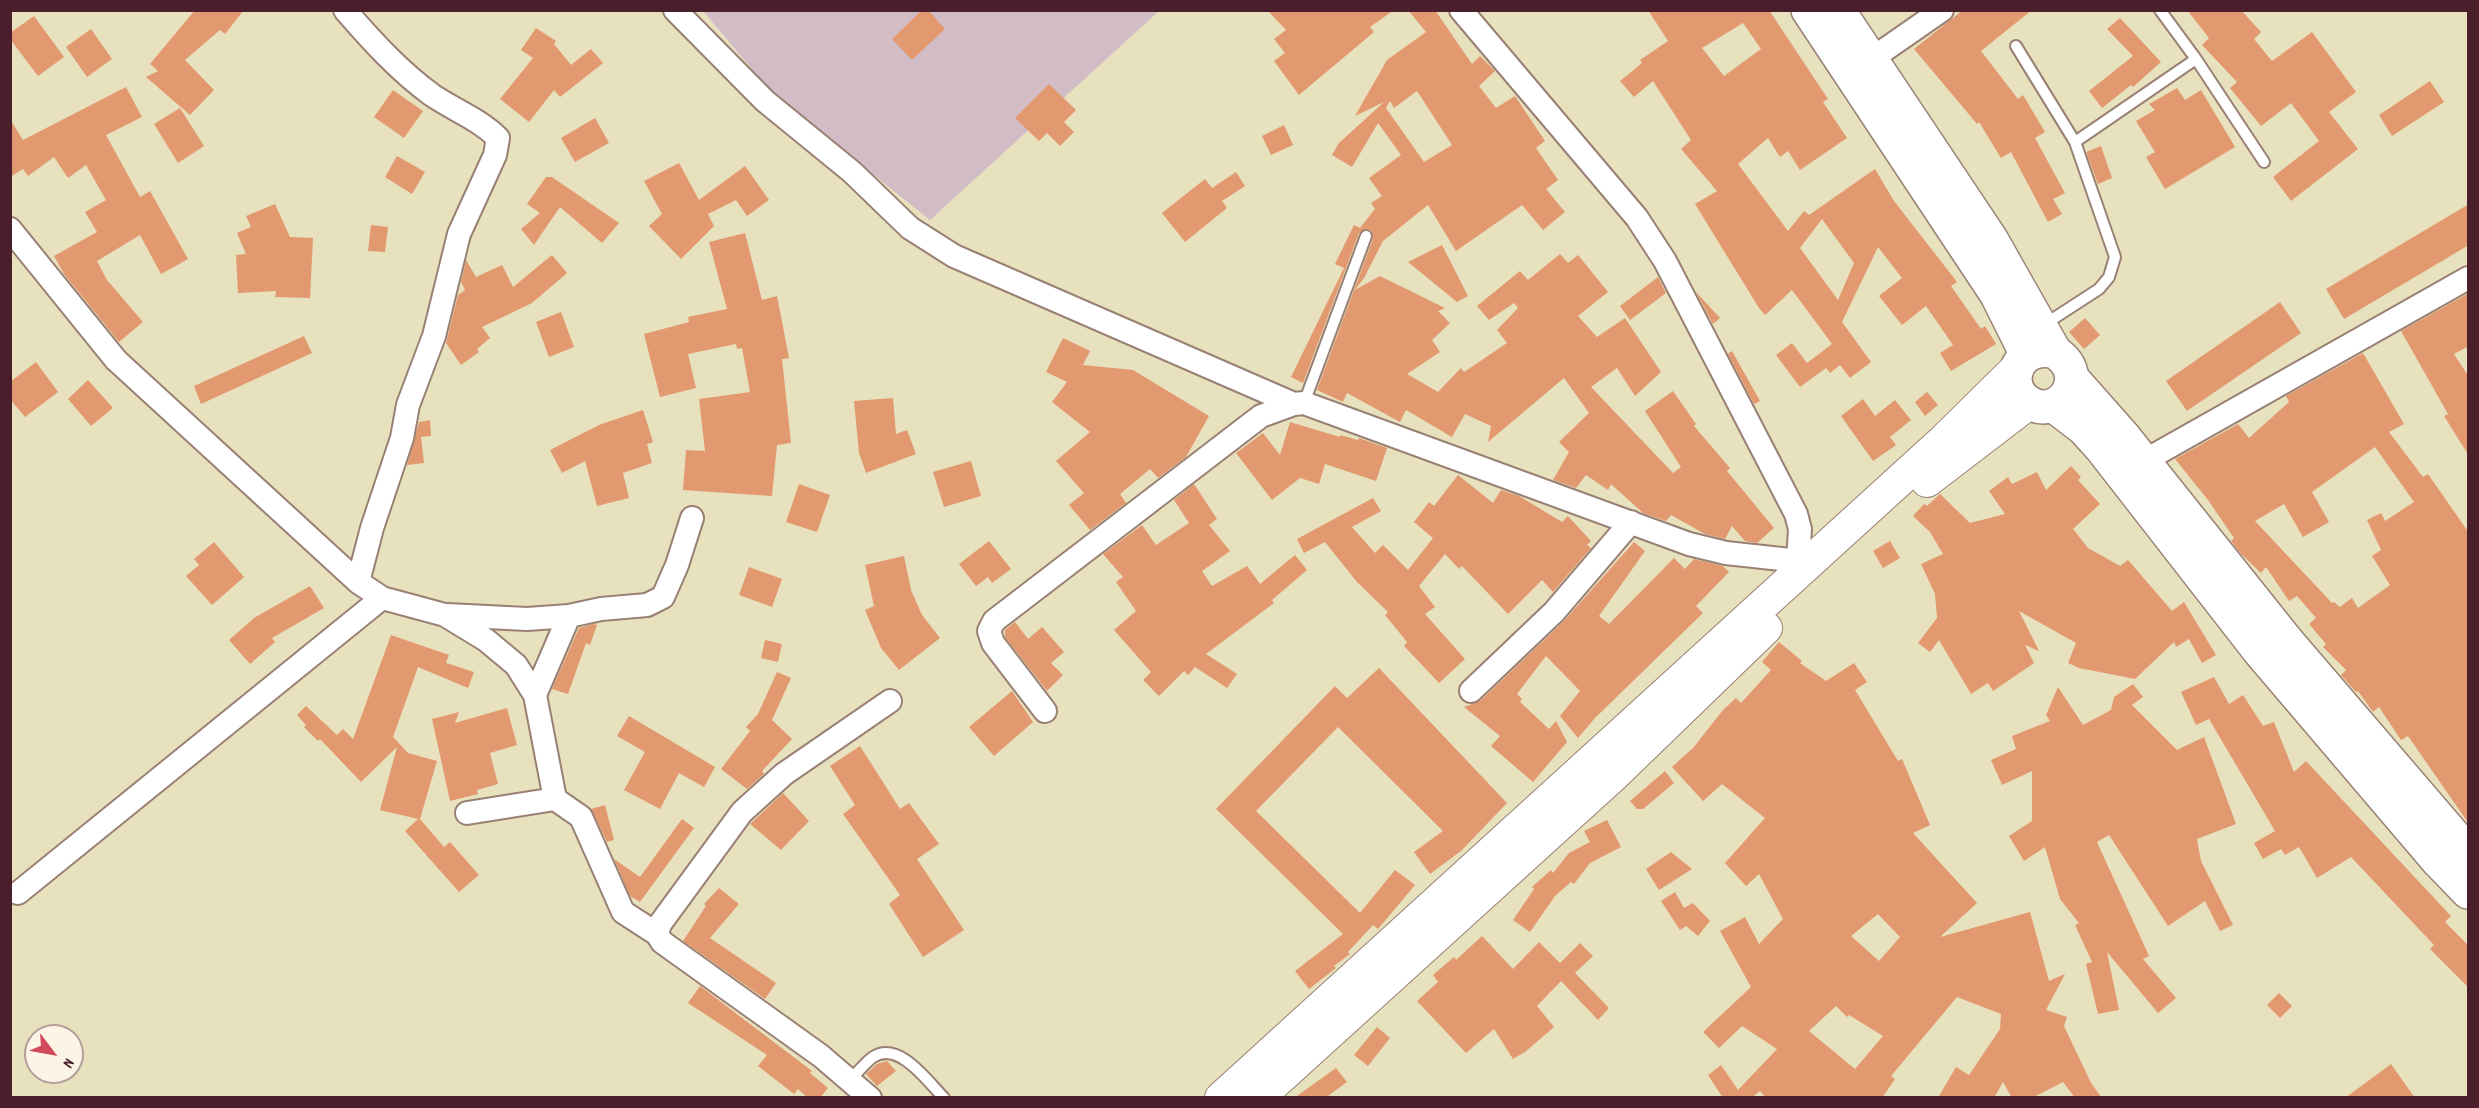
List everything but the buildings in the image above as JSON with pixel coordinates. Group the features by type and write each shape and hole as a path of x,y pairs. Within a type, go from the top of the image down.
{"main road":[{"path":"1221,1098 1313,1030 1691,703 1862,532 2041,405 2064,399 2070,389 1997,296 1808,10"},
{"path":"1838,10 1991,239 2042,356 2144,461 2287,641 2469,852"},
{"path":"1258,1098 1313,1030 1803,562 2042,356"},
{"path":"2042,356 2015,381 2019,394 2083,428 2102,449 2260,652 2438,861 2469,892"}],"street":[{"path":"345,10 378,47 432,95 485,126 498,138 495,155 459,234 434,336 408,405 402,438 372,528 358,582"},
{"path":"675,10 765,101 852,172 910,228 954,256 1299,404 1689,544 1726,553 1803,562 1796,514 1665,261 1637,218 1461,10"},
{"path":"1870,60 1942,10"},
{"path":"10,229 116,360 358,582 382,597 445,615 527,619 647,605 663,597 692,518"},
{"path":"2144,461 2469,278"},
{"path":"1045,711 993,643 989,631 994,621 1261,416 1299,404"},
{"path":"1471,692 1554,612 1631,522"},
{"path":"18,893 382,597"},
{"path":"445,615 486,640 516,665 535,695 555,799"},
{"path":"535,695 568,616"},
{"path":"657,934 660,924 742,812 784,774 890,701"},
{"path":"467,813 555,799 581,817 623,912 657,934 662,942 821,1056 870,1098"}],"lane":[{"path":"2160,10 2196,59 2264,162"},
{"path":"2016,46 2075,142 2115,258 2109,277 2042,356"},
{"path":"2075,142 2196,59"},
{"path":"1299,404 1366,236"},
{"path":"850,1080 874,1057 886,1052 899,1054 944,1098"}],"shaded area":[{"path":"703,11 1159,11 930,220 774,95"}]}
